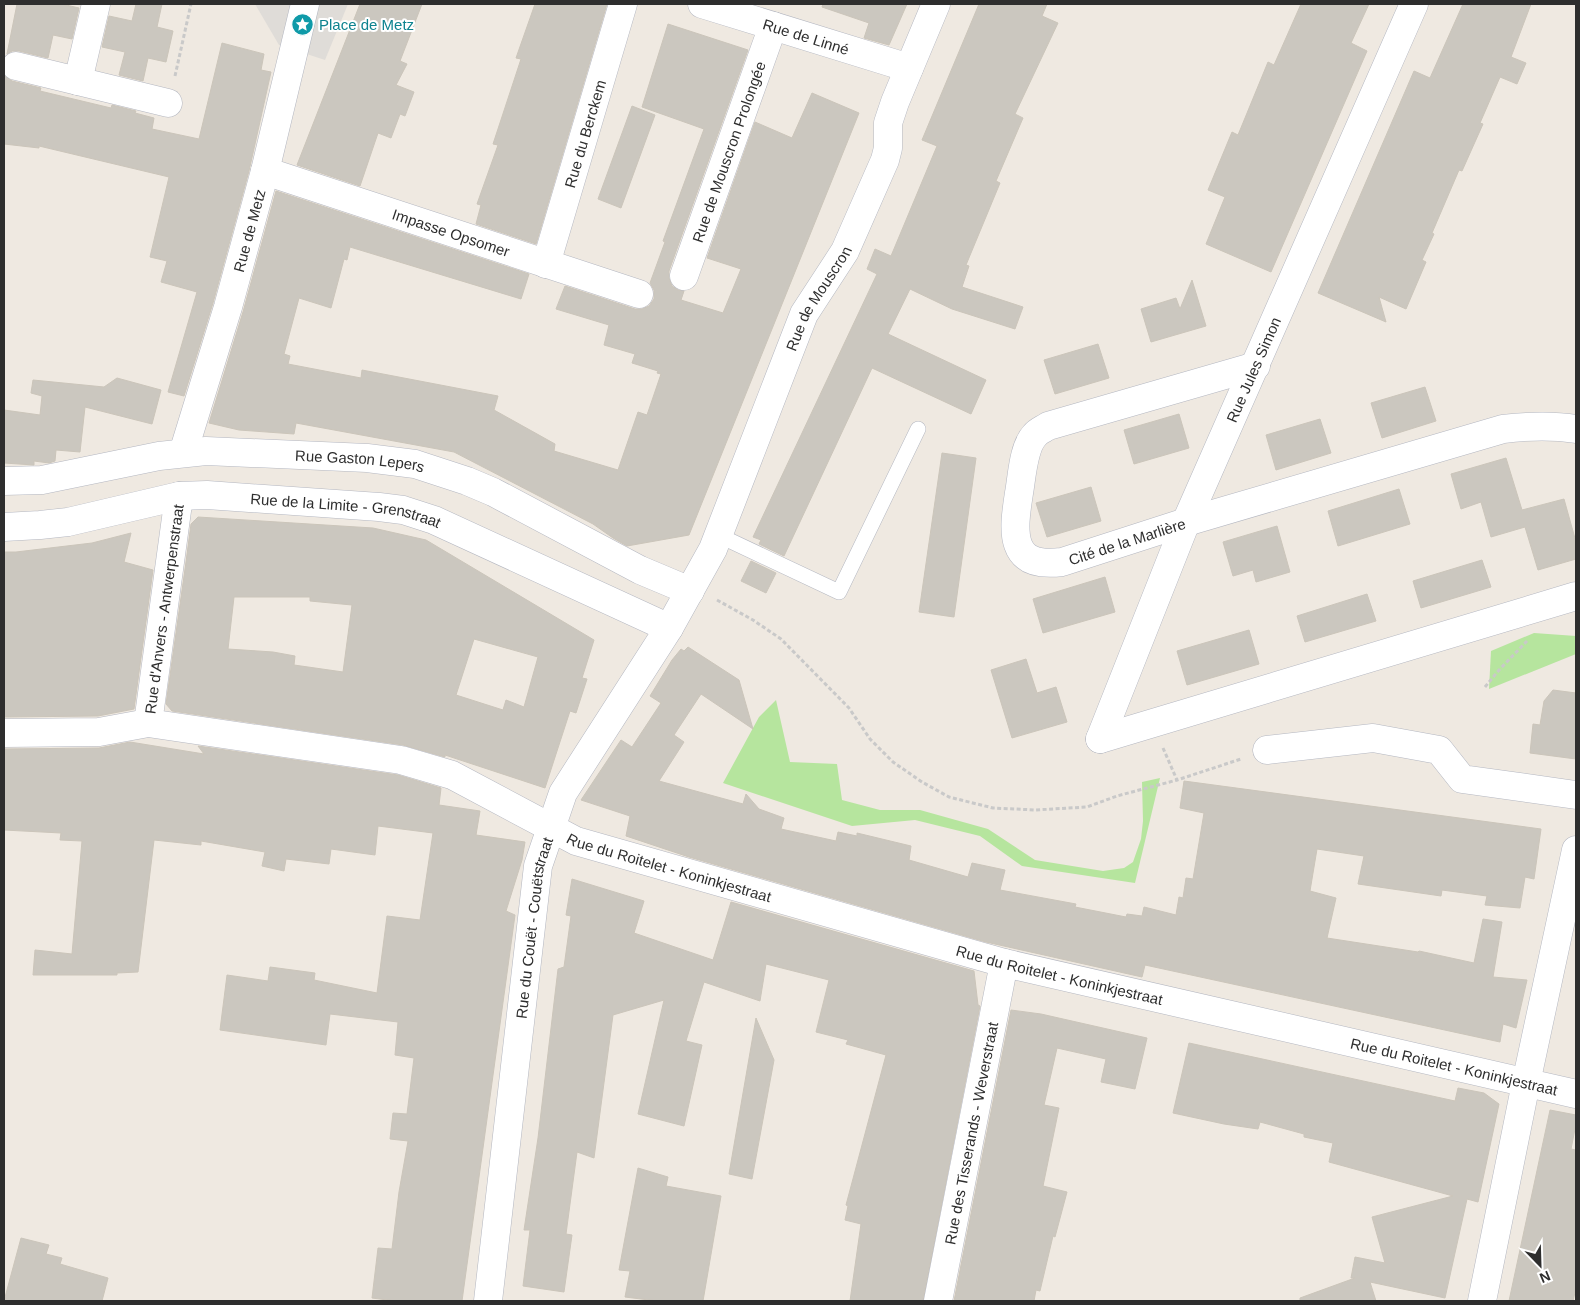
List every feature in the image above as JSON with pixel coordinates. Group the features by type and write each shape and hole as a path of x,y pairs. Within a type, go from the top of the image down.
{"street":[{"path":"78,81 96,4"},
{"name":"Rue de Metz","path":"183,453 228,307 265,171 305,4"},
{"name":"Rue du Berckem","path":"546,264 623,4"},
{"name":"Rue de Linné","path":"702,4 909,68"},
{"name":"Rue de Mouscron","path":"691,589 713,549 804,314 845,251 885,160 888,148 888,123 894,102 936,4"},
{"name":"Rue Jules Simon","path":"1151,723 1100,739 1186,522 1414,4"},
{"name":"Rue de Mouscron Prolongée","path":"684,276 773,26"},
{"path":"16,66 168,103"},
{"name":"Impasse Opsomer","path":"265,171 639,294"},
{"name":"Cité de la Marlière","path":"1256,366 1048,426 1034,435 1025,455 1014,523 1016,542 1020,550 1042,563 1062,562 1186,522 1503,429 1525,426 1556,426 1576,429"},
{"name":"Rue Gaston Lepers","path":"4,482 42,480 183,453 222,451 367,458 415,464 460,478 493,492 640,570 691,589"},
{"name":"Rue de la Limite - Grenstraat","path":"4,527 68,522 179,496 221,495 403,510 434,520 669,628"},
{"name":"Rue d'Anvers - Antwerpenstraat","path":"148,723 179,496"},
{"name":"Rue du Couët - Couëtstraat","path":"488,1301 538,866 564,793 669,628 691,589"},
{"path":"1151,723 1576,596"},
{"name":"Rue du Roitelet - Koninkjestraat","path":"4,733 99,732 148,723 401,760 452,774 576,841 1004,964 1576,1094"},
{"path":"1268,750 1373,738 1439,750 1462,779 1576,795"},
{"path":"1482,1301 1576,850"},
{"name":"Rue des Tisserands - Weverstraat","path":"938,1301 1004,964"}],"lane":[{"path":"718,535 839,592 918,429"}],"path":[{"path":"168,103 191,4"},
{"path":"691,589 753,620 781,639 849,708 870,739 893,762 949,798 993,808 1036,810 1087,807 1117,796 1178,780 1268,750"},
{"path":"1151,723 1178,780"}],"green space":[{"path":"1534,633 1576,636 1576,654 1489,689 1491,651"},
{"path":"776,700 790,762 837,764 842,800 880,810 920,810 988,829 1035,860 1103,871 1124,868 1133,862 1141,839 1143,821 1142,782 1160,778 1135,883 1022,866 980,836 915,820 852,826 723,783 759,717"}],"shaded area":[{"name":"Place de Metz","path":"255,4 348,4 325,60 279,45"}],"building":[{"path":"17,4 62,4 79,8 72,39 53,35 48,58 19,51 12,51 7,54"},
{"path":"136,4 162,4 157,27 173,31 166,62 148,58 143,81 119,75 125,52 102,47 109,16 132,21"},
{"path":"360,4 422,4 400,61 407,64 396,85 414,92 405,116 400,114 391,138 378,133 360,186 297,165"},
{"path":"535,4 607,4 536,244 476,224 481,205 477,204 498,145 493,144 521,59 516,58"},
{"path":"823,4 907,4 889,45 864,38 869,23 822,7"},
{"path":"979,4 1047,4 1042,16 1058,23 1015,114 1023,118 996,181 1000,183 966,265 969,266 962,287 1023,307 1015,329 952,309 910,289 888,334 986,380 971,414 872,368 784,556 759,544 761,540 753,537 877,274 867,269 875,249 891,256 937,146 922,140"},
{"path":"1301,4 1369,4 1351,43 1367,51 1271,272 1206,244 1225,197 1208,190 1232,132 1238,135 1268,62 1274,65"},
{"path":"1463,4 1531,4 1511,57 1526,63 1517,84 1500,77 1480,123 1483,124 1462,171 1459,170 1432,233 1434,234 1422,260 1426,262 1406,309 1379,297 1386,322 1318,293 1414,71 1430,78"},
{"path":"668,24 748,50 669,271 672,286 684,291 681,300 723,313 741,269 707,258 755,122 792,138 812,93 859,113 689,535 627,546 593,524 454,452 296,423 294,434 239,430 209,423 243,312 276,191 529,274 521,299 350,247 347,260 344,259 331,308 299,298 284,354 290,356 288,364 361,378 362,370 498,396 494,410 555,444 554,451 618,470 638,412 647,415 661,374 657,373 658,371 632,363 635,354 604,345 609,325 556,309 565,286 635,309 649,306 654,299 654,290 650,283 665,242 663,241 704,129 642,107"},
{"path":"222,43 264,54 261,70 271,72 249,171 213,303 184,396 168,392 197,292 161,282 167,261 150,257 169,177 39,146 39,148 4,144 4,75 12,81 41,88 40,91 111,108 112,105 136,111 135,113 154,118 152,129 199,139"},
{"path":"632,106 655,115 621,208 598,199"},
{"path":"1192,280 1206,326 1151,342 1141,309 1176,298 1180,309"},
{"path":"1098,344 1109,378 1055,394 1044,360"},
{"path":"117,378 161,390 152,424 85,407 80,452 56,450 55,461 49,463 34,461 34,465 4,463 4,410 40,415 42,396 31,393 33,380 104,387"},
{"path":"1425,387 1436,421 1382,438 1371,403"},
{"path":"1179,414 1189,448 1134,464 1124,430"},
{"path":"1320,419 1331,453 1276,470 1266,435"},
{"path":"942,453 976,458 954,617 919,612"},
{"path":"1506,458 1522,510 1564,499 1576,542 1576,559 1538,570 1525,527 1491,537 1481,502 1461,509 1451,474"},
{"path":"1091,487 1101,521 1047,537 1036,503"},
{"path":"1399,489 1410,524 1338,546 1328,511"},
{"path":"198,517 373,528 426,540 594,640 582,678 587,679 576,713 570,711 545,788 445,755 445,757 403,745 172,711 166,704 191,524","holes":["234,597 310,597 310,601 352,605 343,672 294,665 295,656 273,652 228,649","474,639 538,657 524,707 506,700 503,710 456,695"]},
{"path":"1277,526 1290,572 1256,582 1253,570 1233,576 1223,542"},
{"path":"131,533 124,562 153,570 134,709 98,716 4,717 4,552 92,543"},
{"path":"1482,560 1491,587 1421,608 1413,581"},
{"path":"751,561 776,573 766,593 741,581"},
{"path":"1105,577 1115,612 1043,633 1033,599"},
{"path":"1367,594 1376,621 1305,642 1297,616"},
{"path":"1249,630 1259,664 1187,685 1177,651"},
{"path":"688,647 739,680 753,729 701,694 674,735 684,742 659,781 743,804 746,794 759,809 784,818 781,829 836,841 838,832 857,836 857,833 911,846 909,860 968,877 972,863 1005,870 1000,890 1076,904 1075,907 1126,917 1127,914 1142,916 1144,907 1176,915 1179,897 1183,898 1186,878 1193,879 1204,813 1180,808 1184,781 1541,829 1534,879 1525,877 1520,908 1485,905 1487,896 1442,890 1441,896 1358,884 1364,856 1317,849 1310,891 1336,898 1327,938 1419,951 1474,963 1483,919 1502,922 1493,977 1527,980 1516,1028 1503,1024 1500,1042 1145,965 1142,977 986,942 689,857 626,836 630,816 581,800 621,740 632,747 661,703 650,696 672,660 681,649 684,651"},
{"path":"1026,659 1037,693 1056,687 1067,722 1012,738 991,670"},
{"path":"1553,690 1576,693 1576,759 1530,753 1533,724 1540,725 1544,701"},
{"path":"130,742 204,754 198,746 398,775 441,788 439,805 480,811 476,835 525,842 522,860 506,911 515,915 462,1301 395,1301 372,1298 378,1248 392,1249 408,1141 390,1139 393,1113 407,1114 414,1058 395,1055 398,1022 330,1014 326,1045 220,1030 227,975 268,981 270,967 315,973 314,980 377,993 387,916 420,920 433,833 378,826 375,855 331,849 329,864 286,859 284,871 262,866 265,852 201,841 201,845 154,840 138,972 117,973 117,975 33,975 35,950 72,954 82,841 60,840 61,833 4,830 4,749 99,748"},
{"path":"572,879 644,901 634,933 713,960 731,902 974,971 978,1005 980,1006 923,1301 850,1301 861,1224 845,1220 848,1206 846,1205 886,1055 846,1044 848,1040 816,1032 829,980 766,964 760,1001 704,982 686,1041 702,1045 684,1126 638,1114 664,1000 613,1015 594,1158 577,1152 566,1234 572,1235 564,1292 523,1286 530,1230 524,1230 538,1138 558,969 564,967 571,916 566,915"},
{"path":"1011,1010 1041,1014 1147,1038 1135,1089 1101,1082 1106,1059 1057,1048 1044,1105 1059,1108 1043,1186 1067,1192 1055,1237 1053,1236 1040,1291 1036,1290 1034,1301 954,1301"},
{"path":"756,1018 774,1060 752,1179 729,1174"},
{"path":"1189,1043 1455,1101 1458,1088 1484,1093 1499,1104 1478,1202 1467,1199 1445,1298 1370,1282 1376,1301 1300,1301 1300,1298 1355,1278 1351,1278 1355,1257 1385,1263 1372,1217 1453,1196 1329,1162 1333,1143 1304,1137 1304,1134 1260,1122 1258,1129 1173,1113"},
{"path":"1550,1110 1576,1115 1571,1149 1576,1150 1576,1288 1573,1301 1509,1301"},
{"path":"638,1168 668,1177 666,1186 721,1196 703,1301 657,1301 625,1297 630,1271 619,1270"},
{"path":"21,1238 49,1245 46,1254 62,1258 60,1264 108,1278 102,1301 4,1301"}],"place":[{"name":"Place de Metz","path":"303,24"}]}
